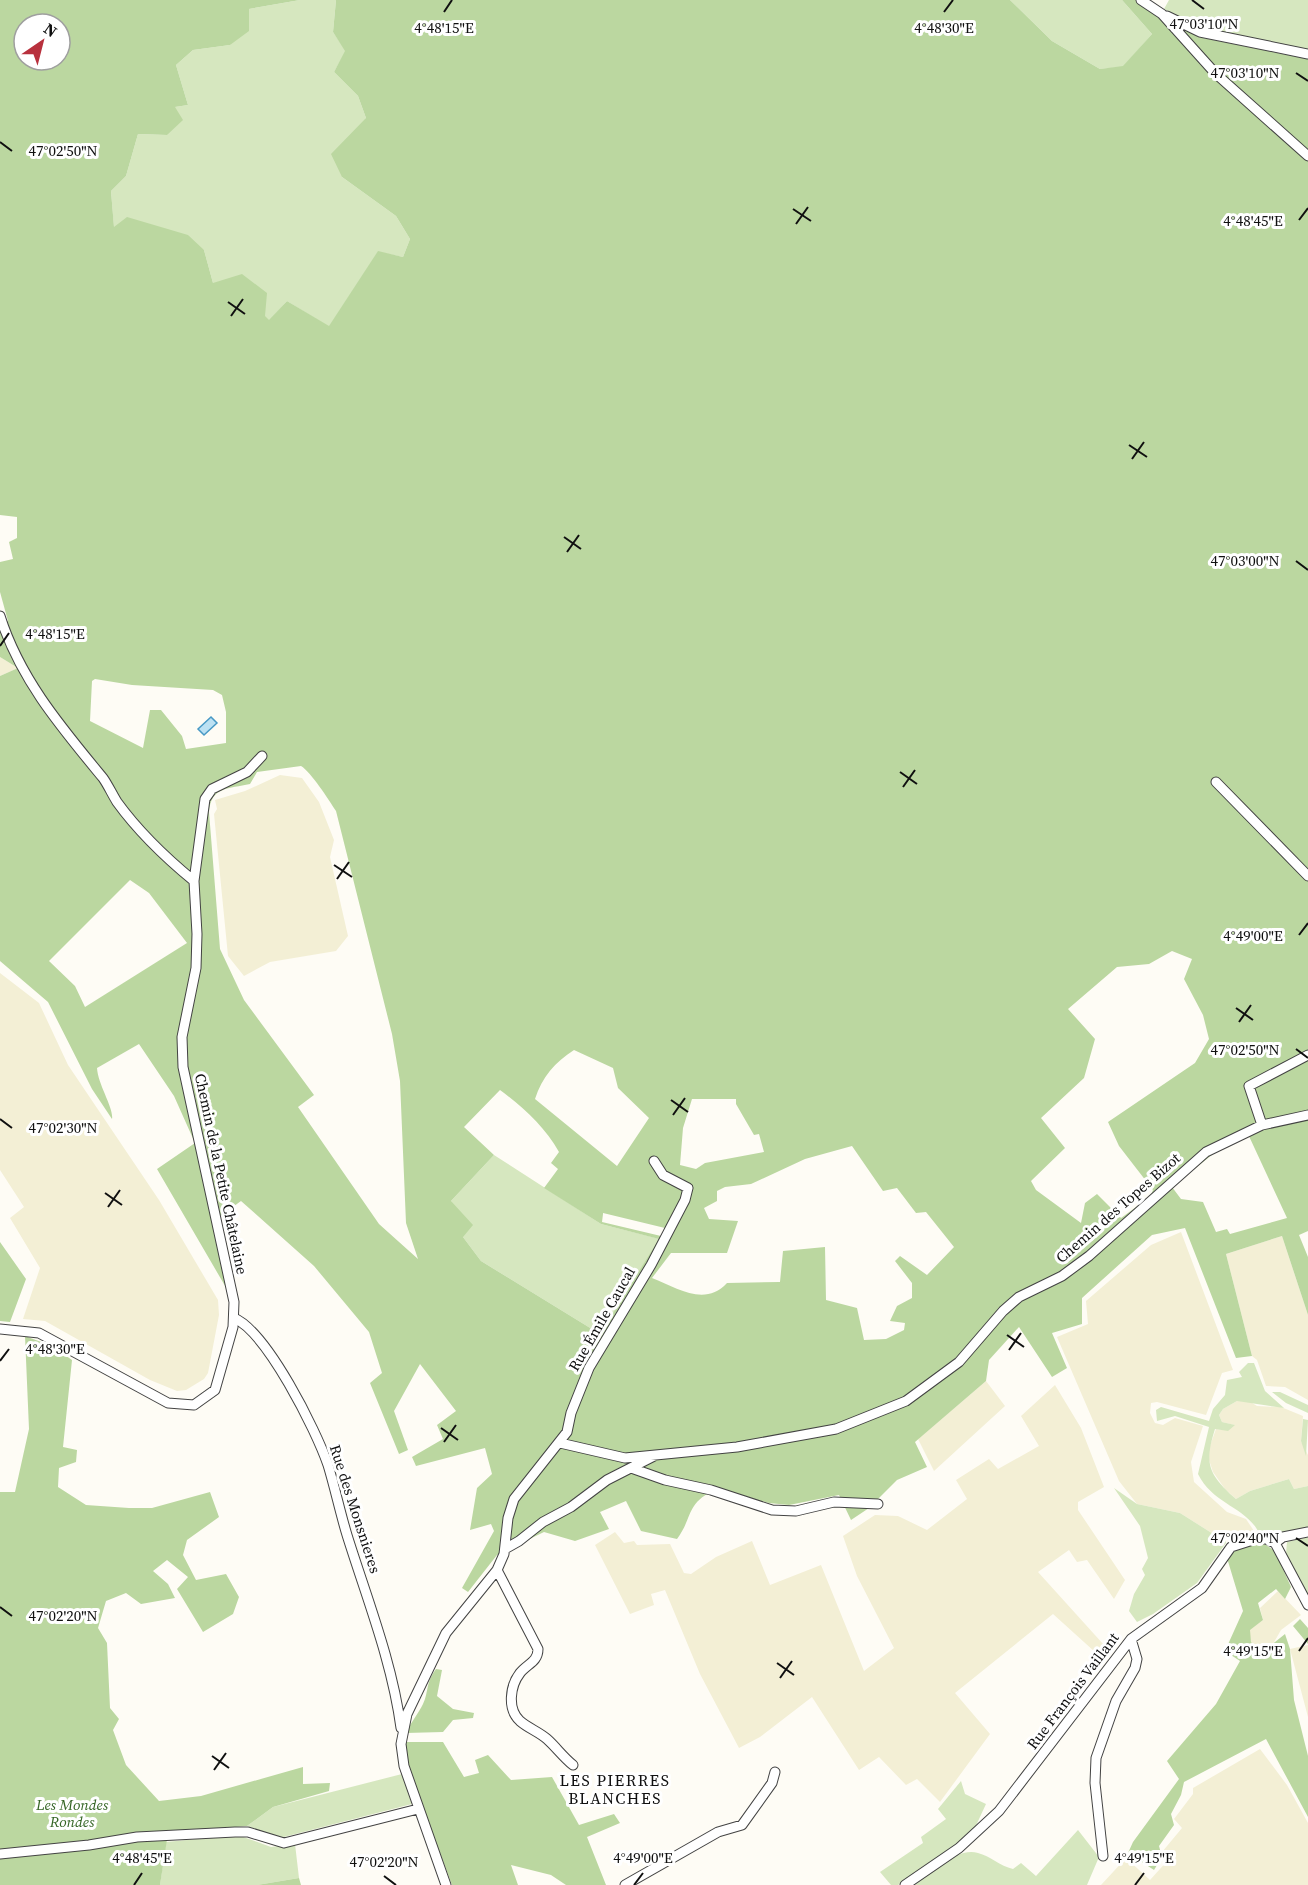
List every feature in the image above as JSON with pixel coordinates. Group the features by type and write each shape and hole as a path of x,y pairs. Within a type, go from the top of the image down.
{"street":[{"path":"1141,0 1162,14 1200,32 1308,54"},
{"path":"1162,14 1215,73 1308,156"},
{"path":"0,616 10,648 52,717 105,780 117,801 136,824 168,860 194,881"},
{"name":"Chemin de la Petite Châtelaine","path":"0,1329 39,1333 168,1403 194,1405 214,1390 234,1318 234,1302 183,1067 182,1037 196,968 194,881 205,799 212,789 247,772 262,756"},
{"path":"1216,782 1308,876"},
{"path":"1262,1125 1249,1086 1308,1055"},
{"name":"Chemin des Topes Bizot","path":"560,1443 625,1458 736,1447 836,1429 906,1401 959,1362 1003,1311 1019,1297 1062,1276 1089,1256 1206,1152 1262,1125 1308,1115"},
{"name":"Rue Émile Caucal","path":"402,1733 407,1714 441,1640 497,1570 505,1549 510,1511 520,1490 567,1432 571,1413 589,1368 651,1265 685,1200 688,1188 663,1175 654,1161"},
{"name":"Rue des Monsnieres","path":"234,1318 248,1326 301,1404 327,1464 376,1621 398,1703 404,1766 446,1885"},
{"path":"505,1549 543,1522 571,1507 607,1480 656,1455"},
{"path":"634,1468 665,1480 711,1490 772,1509 796,1511 834,1503 878,1504"},
{"path":"1308,1532 1283,1537 1275,1543 1308,1605"},
{"name":"Rue François Vaillant","path":"905,1885 958,1848 999,1811 1131,1639 1202,1588 1231,1547 1256,1539 1266,1539 1275,1543"},
{"path":"497,1570 538,1649 536,1659 522,1671 513,1687 512,1700 515,1713 518,1720 548,1739 573,1765"},
{"path":"1102,1857 1095,1783 1096,1758 1116,1701 1135,1668 1137,1659 1131,1639"},
{"path":"625,1885 718,1832 742,1826 772,1783 775,1772"},
{"path":"0,1854 89,1845 137,1837 235,1832 248,1832 284,1843 418,1809"}],"shaded area":[{"path":"0,657 18,668 0,676"},
{"path":"280,775 302,778 319,802 334,840 330,857 348,936 336,951 270,962 244,976 228,956 214,814 217,809 215,800 245,791"},
{"path":"0,973 39,1003 68,1065 159,1200 218,1300 219,1315 208,1373 204,1379 186,1390 177,1391 150,1380 45,1321 23,1319 40,1268 10,1218 24,1207 0,1170"},
{"path":"1181,1232 1233,1370 1222,1373 1206,1415 1157,1402 1151,1403 1150,1413 1155,1423 1163,1425 1175,1418 1203,1426 1191,1462 1194,1482 1227,1512 1246,1519 1256,1534 1218,1537 1180,1513 1137,1504 1119,1481 1057,1337 1088,1324 1086,1301 1151,1245"},
{"path":"1282,1236 1308,1315 1308,1400 1285,1387 1266,1386 1257,1360 1252,1356 1226,1254"},
{"path":"986,1381 1005,1406 934,1471 918,1439"},
{"path":"1055,1385 1081,1428 1104,1487 1078,1502 1078,1510 1125,1580 1114,1599 1087,1560 1077,1562 1069,1550 1038,1572 1104,1645 1095,1652 1053,1614 955,1693 990,1734 940,1802 917,1779 906,1785 879,1757 859,1770 812,1697 760,1737 739,1748 700,1674 665,1590 651,1594 654,1605 630,1614 595,1545 615,1532 624,1543 634,1541 637,1545 670,1544 684,1573 691,1574 716,1557 752,1541 770,1585 821,1565 864,1671 894,1648 857,1576 843,1536 875,1515 898,1516 927,1530 967,1499 956,1480 989,1459 998,1469 1039,1446 1021,1416"},
{"path":"1237,1401 1249,1401 1257,1406 1281,1407 1303,1416 1301,1441 1308,1455 1308,1486 1294,1489 1289,1479 1250,1491 1236,1499 1225,1489 1213,1472 1207,1454 1216,1429 1223,1430 1234,1425 1222,1422 1219,1415 1223,1409"},
{"path":"1278,1591 1301,1615 1281,1630 1273,1644 1260,1654 1251,1643 1249,1630 1263,1620 1260,1608"},
{"path":"1308,1645 1308,1717 1290,1649"},
{"path":"1260,1749 1287,1785 1308,1823 1308,1885 1101,1885 1126,1858 1150,1880 1169,1859 1162,1852 1182,1828 1174,1819 1193,1794 1193,1788"}],"green space":[{"path":"0,0 300,0 249,9 249,31 230,45 193,50 176,65 188,105 175,107 183,120 167,135 138,134 126,176 111,191 114,227 127,217 188,235 204,250 213,283 242,274 267,293 265,316 269,320 287,301 329,326 378,251 403,257 410,239 396,216 342,177 331,154 366,118 358,96 334,72 345,51 333,32 336,0 1010,0 1052,41 1100,69 1123,66 1152,34 1122,0 1136,0 1198,37 1308,59 1308,1231 1299,1235 1308,1257 1308,1315 1282,1236 1226,1254 1252,1356 1236,1358 1185,1228 1152,1235 1082,1298 1082,1324 1052,1333 1067,1368 1052,1377 1019,1327 989,1360 986,1381 915,1442 927,1467 897,1480 869,1508 851,1520 839,1495 789,1505 769,1503 717,1489 700,1499 695,1505 677,1539 641,1531 626,1501 600,1512 609,1529 575,1541 544,1532 497,1555 468,1592 462,1588 494,1531 491,1524 470,1530 477,1488 492,1474 485,1448 416,1466 412,1457 443,1439 437,1425 456,1411 420,1364 394,1411 408,1450 399,1454 370,1383 382,1373 369,1332 314,1266 241,1201 219,1217 228,1291 157,1169 195,1143 174,1096 139,1044 97,1068 111,1109 112,1119 92,1089 48,1002 0,961 0,676 18,668 0,657 0,622 8,621 0,592 0,562 13,559 9,542 17,538 17,517 0,515","holes":["95,679 132,685 213,690 222,695 226,712 226,743 186,749 182,736 161,710 150,710 143,748 90,721 92,681","301,766 315,780 336,811 392,1034 400,1081 406,1223 418,1259 379,1224 298,1107 314,1095 244,1000 220,949 210,804 213,797 222,790 250,784 257,772","130,880 149,893 187,943 85,1007 75,986 49,961","1172,951 1192,959 1184,979 1203,1015 1209,1039 1195,1063 1108,1122 1119,1146 1153,1190 1150,1197 1121,1218 1097,1194 1085,1203 1081,1223 1036,1190 1031,1181 1065,1148 1041,1118 1084,1078 1095,1039 1068,1009 1117,967 1149,964","574,1050 613,1068 618,1088 649,1118 617,1166 535,1099 545,1077","500,1090 533,1118 559,1152 551,1163 558,1169 544,1188 601,1224 659,1239 600,1334 481,1261 463,1237 473,1225 451,1201 494,1155 464,1127","692,1099 736,1099 736,1104 754,1135 759,1134 764,1152 705,1163 696,1169 680,1165 683,1128","1248,1134 1287,1218 1230,1234 1227,1229 1216,1232 1203,1202 1181,1199 1172,1187 1218,1150","852,1146 883,1191 897,1188 916,1213 926,1212 954,1247 927,1275 900,1256 895,1261 912,1283 912,1298 897,1306 890,1321 905,1323 904,1330 886,1339 864,1340 857,1308 826,1300 825,1247 783,1251 780,1282 727,1283 710,1294 700,1295 652,1278 671,1253 727,1253 738,1221 709,1219 704,1208 717,1201 717,1191 725,1187 751,1184 805,1159","603,1213 665,1228 661,1236 602,1222"]},
{"path":"300,0 336,0 333,32 346,51 334,72 358,96 366,118 342,177 396,216 410,239 403,257 378,252 329,327 287,301 269,321 213,283 204,250 114,228 111,191 126,176 138,134 167,135 175,107 188,105 176,65 193,50 230,45 249,9"},
{"path":"1010,0 1122,0 1152,34 1123,67 1100,69 1052,41"},
{"path":"1169,0 1308,0 1308,50 1203,28 1164,9"},
{"path":"494,1155 601,1224 660,1239 600,1334 481,1261 463,1237 451,1201"},
{"path":"0,1242 26,1279 10,1322 0,1321"},
{"name":"Les Mondes Rondes","path":"25,1336 52,1346 72,1360 63,1447 77,1450 76,1462 59,1468 58,1487 86,1505 129,1508 152,1508 210,1492 219,1517 187,1540 183,1555 196,1580 226,1574 239,1597 233,1614 203,1632 177,1589 188,1577 167,1560 153,1571 168,1584 175,1598 141,1604 126,1593 106,1601 98,1628 107,1643 110,1708 119,1719 113,1730 126,1765 159,1801 201,1796 303,1767 303,1784 330,1783 329,1791 273,1807 247,1826 168,1833 160,1885 0,1885 0,1492 15,1492 29,1429"},
{"path":"1248,1363 1254,1363 1265,1391 1284,1408 1237,1401 1223,1409 1219,1415 1222,1422 1235,1425 1228,1431 1215,1429 1209,1460 1211,1468 1219,1482 1236,1499 1250,1491 1289,1479 1294,1489 1308,1486 1308,1529 1260,1535 1247,1518 1212,1493 1198,1474 1209,1427 1175,1416 1157,1421 1156,1410 1161,1407 1209,1421 1213,1409 1225,1395 1227,1380 1242,1377 1239,1372"},
{"path":"1272,1392 1280,1392 1308,1405 1308,1413 1286,1403"},
{"path":"1303,1419 1308,1420 1306,1456 1301,1441"},
{"path":"1114,1488 1137,1504 1180,1513 1218,1537 1224,1537 1226,1543 1197,1583 1153,1614 1137,1622 1129,1611 1134,1594 1145,1575 1142,1569 1148,1558 1140,1526"},
{"path":"1308,1537 1308,1599 1286,1554 1287,1542"},
{"path":"1263,1543 1275,1551 1291,1587 1285,1599 1276,1589 1258,1603 1263,1620 1250,1630 1251,1642 1260,1654 1285,1634 1290,1649 1294,1700 1308,1756 1308,1817 1266,1739 1184,1782 1181,1795 1171,1814 1174,1825 1159,1846 1162,1857 1154,1870 1128,1853 1133,1842 1179,1779 1167,1761 1216,1704 1240,1661 1225,1651 1243,1611 1227,1558 1233,1549"},
{"path":"1300,1619 1308,1628 1308,1644 1293,1626"},
{"path":"436,1669 442,1670 437,1696 453,1709 474,1713 473,1718 453,1720 443,1732 406,1733 423,1704 430,1679"},
{"path":"405,1742 443,1742 464,1777 479,1773 475,1760 488,1755 511,1780 552,1777 579,1825 614,1814 620,1823 587,1837 606,1885 566,1885 551,1875 511,1865 518,1885 452,1885 407,1765"},
{"path":"402,1774 412,1804 280,1838 247,1826 273,1807"},
{"path":"961,1781 965,1794 986,1804 973,1832 898,1885 891,1885 880,1872 923,1843 921,1837 946,1819 938,1809"},
{"path":"1078,1830 1099,1857 1087,1885 915,1885 944,1862 970,1852 982,1854 1013,1869 1021,1863 1036,1876"},
{"path":"238,1835 271,1847 295,1844 299,1878 257,1885 160,1885 166,1842"},
{"path":"299,1878 301,1885 257,1885"}],"water":[{"path":"211,717 217,723 204,735 198,729"}],"district":[{"name":"LES PIERRES BLANCHES","path":"615,1789"}]}
